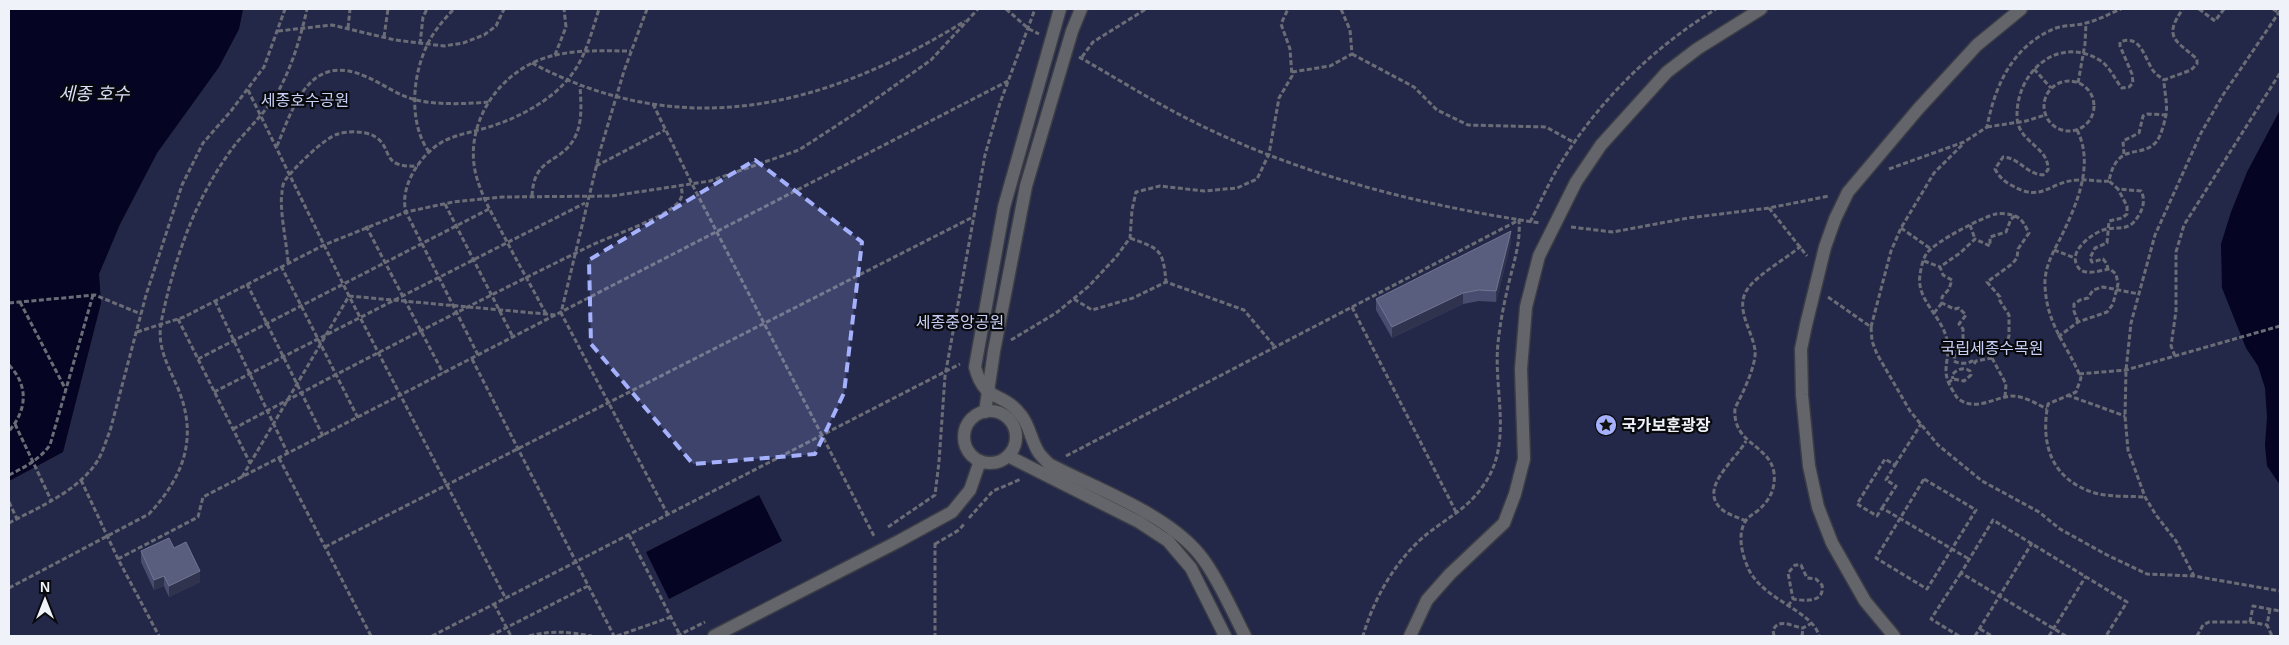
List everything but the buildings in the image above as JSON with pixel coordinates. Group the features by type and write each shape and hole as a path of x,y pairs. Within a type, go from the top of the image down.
{"lane":[{"path":"1060,9 1004,207 975,367 978,381 989,393 1006,402 1021,414 1032,432 1038,453 1049,464 1161,520 1182,536 1203,558 1245,636"},
{"path":"985,412 995,346 1026,186 1066,50 1081,9"},
{"path":"1410,636 1427,600 1450,574 1504,523 1515,494 1524,460 1521,368 1526,307 1539,256 1576,182 1601,144 1667,72 1697,49 1761,9"},
{"path":"1894,636 1864,601 1832,543 1818,507 1809,466 1802,388 1802,349 1814,287 1835,219 1848,192 1919,108 1977,46 2021,9"},
{"path":"985,412 1001,414 1012,424 1016,440 1008,456 992,463 980,461 969,452 964,435 971,420 985,412"},
{"path":"1008,456 1140,522 1168,541 1191,568 1225,636"},
{"path":"714,636 952,512 970,490 980,461"}],"path":[{"path":"9,523 51,500 81,480 98,460 110,431 163,237 182,185 203,143 248,90 264,67 285,9"},
{"path":"9,588 149,514 165,497 178,475 185,453 187,434 178,389 160,345 160,325 168,292 195,213 221,164 238,141 261,116 280,89 292,62 307,9"},
{"path":"348,28 350,9"},
{"path":"384,37 388,9"},
{"path":"420,44 427,9"},
{"path":"429,152 419,133 415,100 421,62 434,33 454,9"},
{"path":"278,31 302,30 332,25 428,46 462,43 484,35 496,26 504,9"},
{"path":"555,55 566,27 564,9"},
{"path":"478,355 406,212 403,204 406,191 418,166 429,152 441,143 456,136 503,122 530,110 552,94 566,80 587,51 599,9"},
{"path":"647,9 616,97 596,166 574,254 562,313 668,515"},
{"path":"137,332 178,319 324,244 406,212 445,204 485,199 532,196 612,196 681,186 710,181 799,150 856,113 931,60 978,9"},
{"path":"1006,9 1029,29 1051,40"},
{"path":"935,636 935,495 947,370 985,155 1008,81 1035,9"},
{"path":"1081,58 1093,42 1146,9"},
{"path":"995,346 1023,334 1056,313 1074,299 1116,257 1130,238 1132,210 1136,192 1160,186 1204,191 1237,188 1257,179 1269,154 1279,98 1292,76 1290,49 1281,24 1288,9"},
{"path":"1341,9 1350,30 1352,54"},
{"path":"1530,222 1557,170 1575,143 1622,82 1686,27 1716,9"},
{"path":"1987,127 1996,88 2013,59 2036,38 2064,26 2086,23 2121,9"},
{"path":"2164,80 2190,70 2197,64 2197,59 2176,42 2172,34 2173,23 2183,9"},
{"path":"2199,9 2215,21 2224,9"},
{"path":"2194,576 2176,541 2145,497 2128,450 2125,416 2126,370 2132,323 2155,236 2201,133 2223,94 2280,12 2273,9"},
{"path":"532,63 580,86 616,97 653,104 720,109 770,104 813,93 860,76 903,57 970,18"},
{"path":"2078,83 2086,23"},
{"path":"2108,270 2103,259 2092,262 2090,258 2095,248 2107,243 2108,221 2122,218 2128,211 2118,189 2109,181 2083,180 2065,182 2050,190 2037,193 2016,188 1998,176 1996,169 2003,157 2012,158 2036,174 2043,175 2048,170 2048,162 2044,154 2022,134 2018,122 2021,91 2034,69 2056,54 2074,52 2103,62 2122,88 2129,87 2133,83 2132,74 2120,42 2126,40 2134,41 2142,48 2155,73 2164,80 2166,115 2156,141 2148,147 2124,154 2118,160 2109,181"},
{"path":"1066,50 1198,124 1293,164 1420,200 1530,222 1613,232 1688,218 1769,208 1848,192"},
{"path":"546,314 485,199 476,175 473,159 476,130 482,112 488,102 516,73 532,63 555,55 587,51 631,51"},
{"path":"1292,72 1330,66 1352,54"},
{"path":"1352,54 1414,87 1437,110 1468,126 1546,127 1575,143"},
{"path":"2034,69 2052,88"},
{"path":"277,147 294,105 311,81 329,71 350,71 415,100 457,103 488,102"},
{"path":"2175,356 2171,346 2176,311 2176,252 2184,225 2280,73"},
{"path":"118,559 198,517 203,497 1008,81"},
{"path":"2067,81 2078,83 2090,91 2094,108 2088,123 2078,130 2065,131 2051,124 2045,115 2044,102 2052,88 2067,81"},
{"path":"532,196 534,178 540,168 567,148 574,140 581,116 580,86"},
{"path":"248,90 360,318 506,598"},
{"path":"653,104 692,184 874,536"},
{"path":"2124,154 2123,141 2138,133 2143,116 2148,114 2166,115"},
{"path":"2045,115 1987,127 1964,142 1934,173 1901,228 1890,251 1871,327 1872,341 1877,354 1910,411 1938,445 1982,481 2039,512 2060,529 2107,555 2147,574 2194,576 2280,591"},
{"path":"596,166 665,130"},
{"path":"2078,130 2084,148 2082,186 2048,261 2045,284 2048,313 2058,337 2081,378 2076,392 2048,404 2044,426 2051,459 2070,483 2096,493 2145,497"},
{"path":"288,262 281,196 285,180 316,149 337,134 358,132 372,135 382,144 390,160 396,165 418,166"},
{"path":"1884,171 1964,142"},
{"path":"233,429 574,254 669,211 679,202 682,194 681,186"},
{"path":"2058,337 2078,322 2107,312 2113,304 2117,290 2116,274 2108,270 2085,272 2079,269 2076,258 2082,244 2102,230 2128,226 2139,215 2143,208 2144,197 2141,191 2118,189"},
{"path":"214,392 586,203"},
{"path":"445,204 513,337"},
{"path":"1769,208 1801,246 1818,274"},
{"path":"198,359 489,209"},
{"path":"1942,303 1954,309 1959,308 1966,315 1959,324 1963,329 1964,340 1955,348 1954,361 1958,364 1961,362 1968,364 1972,361 1974,364 1992,358 2005,347 2009,336 2009,315 2000,301 2000,297 1987,282 2012,264 2017,258 2018,249 2029,233 2022,221 2015,216 1997,214 1970,225 1931,249 1927,253 1920,276 1921,290 1925,300 1940,320 1947,342 1945,366 1948,383 1958,399 1968,404 1988,403 2012,396 2033,401 2048,409"},
{"path":"1974,239 1990,246 1990,237 2006,232 2011,219 2015,216"},
{"path":"325,547 446,484 519,450 973,217"},
{"path":"1049,464 1519,220"},
{"path":"1363,636 1377,599 1396,569 1420,540 1457,514 1483,488 1493,472 1500,450 1502,427 1498,346 1507,290 1520,236 1519,220"},
{"path":"1970,225 1974,239"},
{"path":"366,226 443,373"},
{"path":"1901,228 1931,249"},
{"path":"1130,238 1155,247 1164,259 1166,282"},
{"path":"1940,267 1966,249 1974,239"},
{"path":"1801,246 1759,277 1746,293 1743,306 1744,317 1756,351 1752,370 1734,414 1746,441 1758,448 1771,462 1774,483 1768,501 1746,521 1742,534 1741,545 1750,570 1765,591 1812,623 1819,636"},
{"path":"2054,250 2076,258"},
{"path":"1924,261 1940,267 1943,275 1952,280 1949,289 1942,297 1942,303 1934,313"},
{"path":"281,266 358,418"},
{"path":"1074,299 1092,310 1133,298 1166,282 1244,310 1275,347"},
{"path":"247,284 322,436"},
{"path":"2078,322 2074,311 2076,302 2088,298 2098,288 2108,286 2117,290 2139,294"},
{"path":"1814,287 1871,327"},
{"path":"9,303 93,295 141,314"},
{"path":"9,475 33,462 50,445 93,295"},
{"path":"349,296 557,315"},
{"path":"241,478 349,296"},
{"path":"214,301 288,454"},
{"path":"20,302 66,390"},
{"path":"1352,307 1457,514"},
{"path":"178,319 250,463"},
{"path":"2079,374 2126,370 2280,326"},
{"path":"432,636 977,356"},
{"path":"472,358 588,586 616,636 671,617"},
{"path":"1992,358 2006,384 2005,398"},
{"path":"9,365 19,377 24,391 23,406 15,424 9,431"},
{"path":"1948,383 1953,380 1964,381 1970,375 1970,371 1964,368 1958,370 1952,375 1953,380"},
{"path":"2067,395 2125,416"},
{"path":"15,424 51,500"},
{"path":"1895,465 1886,460 1858,504 1877,516 1896,486 1886,480 1921,424"},
{"path":"1746,441 1714,486 1714,493 1723,510 1746,521"},
{"path":"279,458 371,636"},
{"path":"935,544 959,530 993,491 1038,471"},
{"path":"1924,479 1976,510 1927,590 1876,558 1900,518 1924,479"},
{"path":"81,480 118,559 159,636"},
{"path":"865,540 874,536 935,495"},
{"path":"9,502 17,518"},
{"path":"1882,508 1969,558"},
{"path":"1959,636 1931,619 1993,520 2127,602 2106,636"},
{"path":"629,535 679,636 706,621"},
{"path":"1975,636 2032,543"},
{"path":"1795,565 1801,565 1807,578 1816,579 1822,585 1822,594 1809,600 1793,600 1788,573 1795,565"},
{"path":"1961,573 2066,636"},
{"path":"2049,636 2086,576"},
{"path":"490,636 588,586"},
{"path":"1788,606 1793,600"},
{"path":"494,604 511,636"},
{"path":"2250,622 2253,606 2280,611"},
{"path":"2270,609 2267,625 2272,636"},
{"path":"2196,636 2203,625 2209,622 2250,622 2267,625"},
{"path":"1774,636 1773,630 1778,624 1785,623 1803,628 1812,623"},
{"path":"1802,636 1803,628"},
{"path":"1980,629 1992,636"},
{"path":"529,636 546,632 564,631 592,636"}],"highlighted area":[{"path":"755,160 862,242 844,393 815,454 693,464 591,344 589,260"}],"green space":[{"name":"세종중앙공원","path":"243,9 2280,9 2280,636 9,636 9,481 63,452 101,303 99,274 120,225 157,153 219,67 239,29"}],"water":[{"name":"세종 호수","path":"9,9 243,9 239,29 219,67 157,153 120,224 99,274 101,303 63,452 9,481"},
{"path":"2280,110 2280,485 2267,466 2265,388 2258,366 2246,348 2222,288 2221,244 2247,172"},
{"path":"759,495 782,541 669,599 646,552"}],"place":[{"name":"국가보훈광장","path":"1606,425"}],"park label":[{"name":"세종호수공원","path":"305,100"},
{"name":"국립세종수목원","path":"1992,348"}]}
